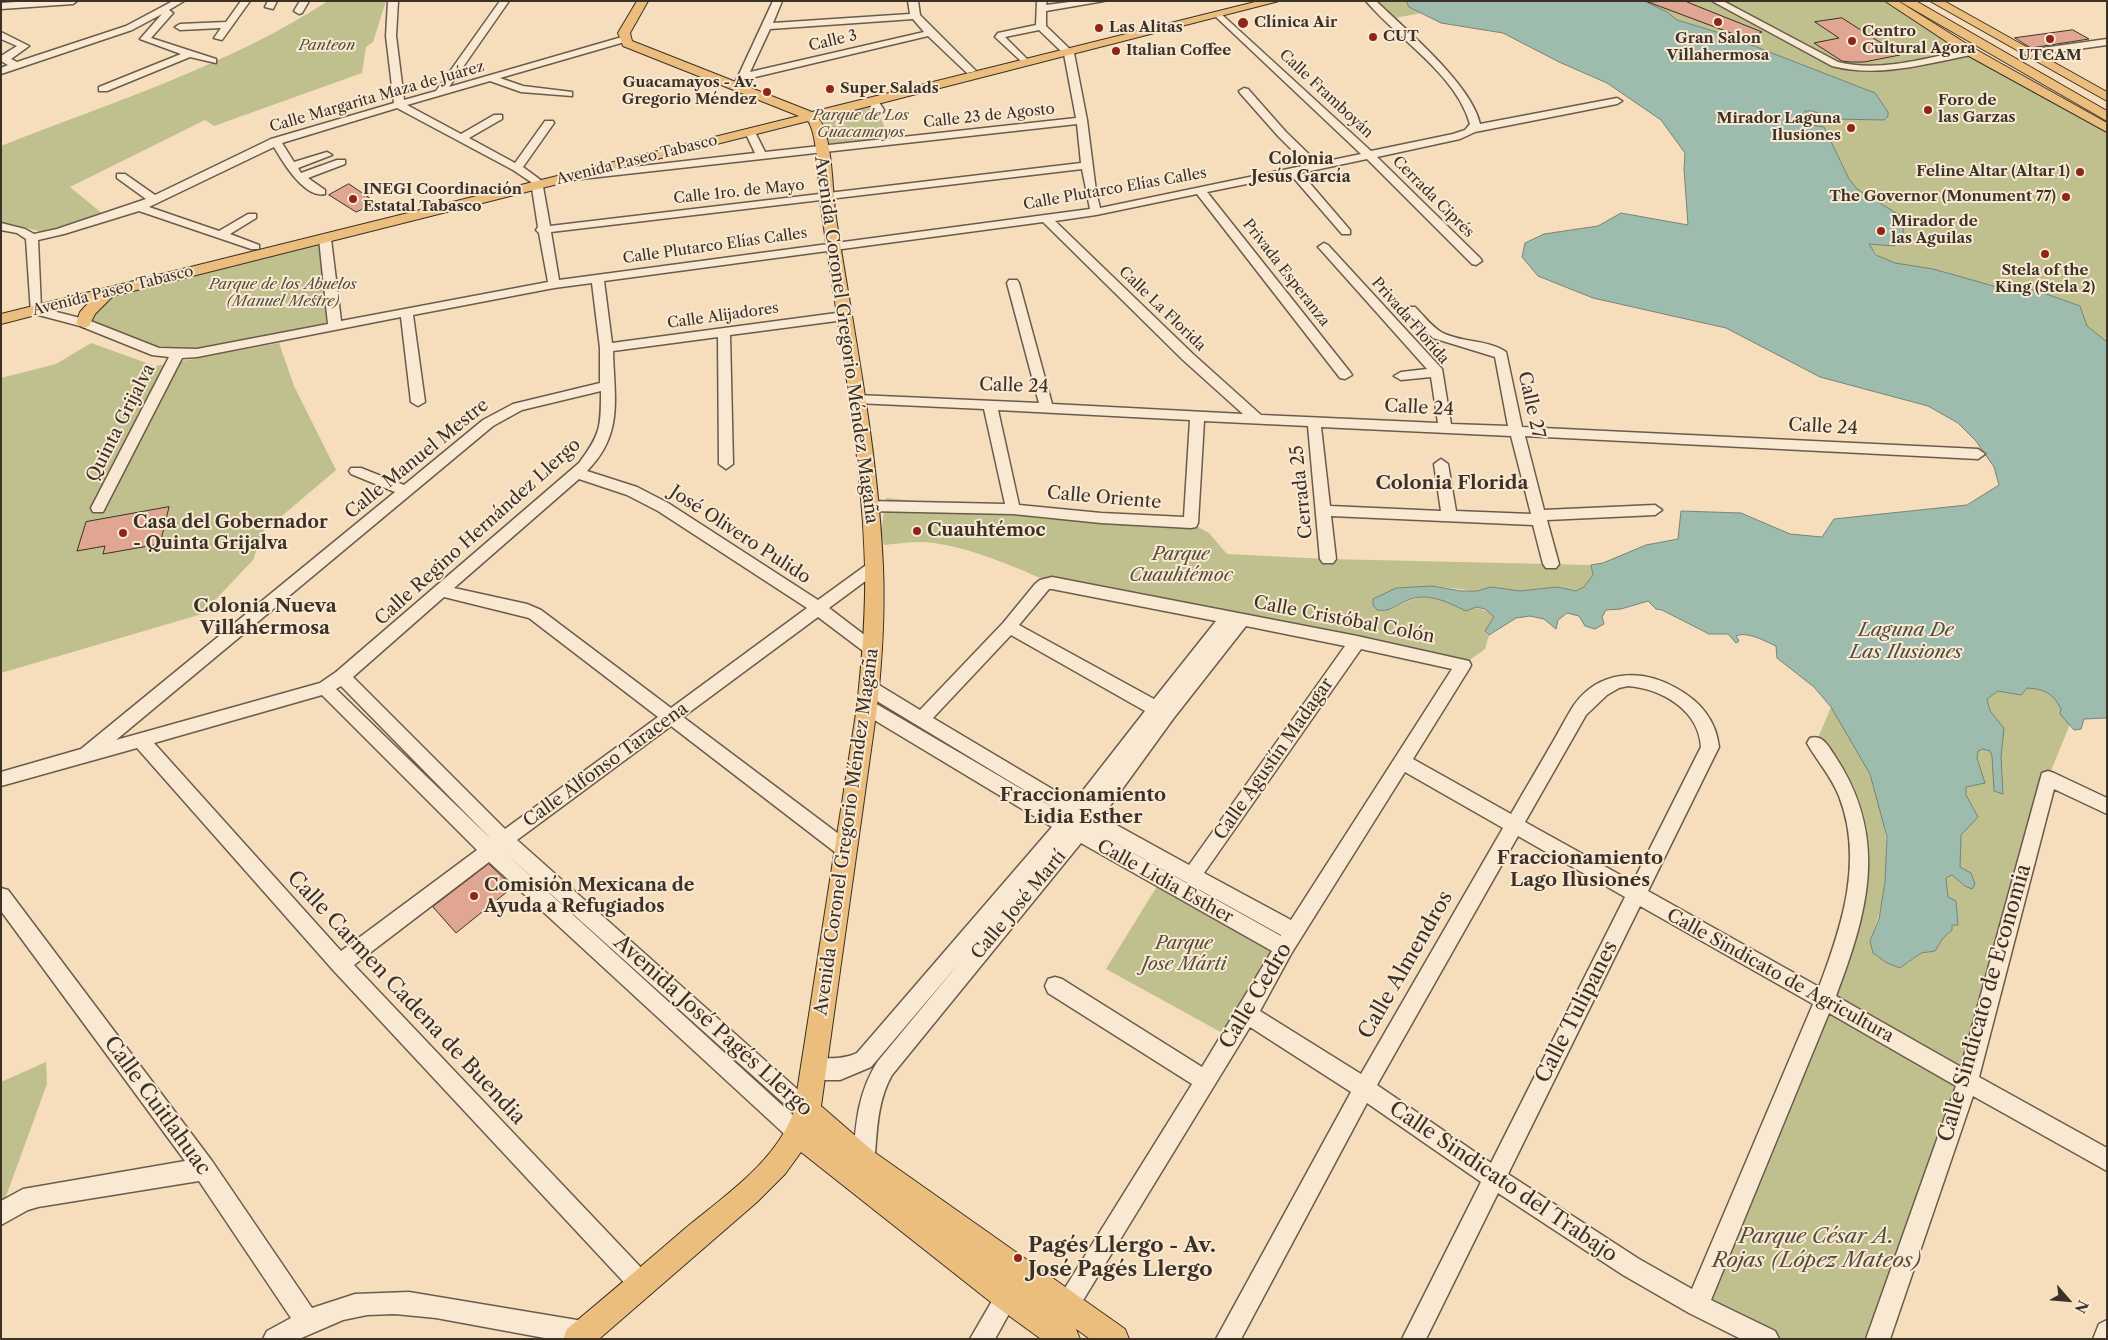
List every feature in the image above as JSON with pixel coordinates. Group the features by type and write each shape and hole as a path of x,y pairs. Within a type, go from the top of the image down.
{"highway":[{"path":"1906,1 2099,109"},
{"path":"1926,3 2099,109 2107,118"},
{"path":"1926,3 1999,37"}],"main road":[{"path":"643,1 624,33 624,39 630,45 740,82 807,115"},
{"name":"Avenida Paseo Tabasco","path":"1,319 35,307 255,247 536,183 613,170 807,115 876,106 1067,51 1253,1"},
{"name":"Avenida Paseo Tabasco","path":"1,312 110,292 324,239 971,71 1067,51 1274,1"},
{"path":"1890,1 1971,52 2107,128"},
{"path":"1999,37 2107,97"},
{"name":"Avenida Coronel Gregorio Méndez Magaña","path":"580,1336 748,1193 776,1165 803,1123 815,1069 836,910 867,708 873,650 874,567 864,450 835,246 826,197 819,131 807,115"},
{"path":"84,323 88,312 110,292"},
{"name":"Avenida José Pagés Llergo","path":"803,1123 1007,1297 1059,1334"},
{"name":"Avenida José Pagés Llergo","path":"862,1172 1022,1274 1115,1339"}],"street":[{"path":"1,6 73,1"},
{"path":"219,38 246,1"},
{"path":"299,11 305,1"},
{"path":"393,1 390,17 391,36 399,105 517,168 536,183 542,230 554,284"},
{"path":"438,95 505,1"},
{"path":"740,82 768,26 778,1"},
{"path":"913,1 915,16 930,33 971,71"},
{"path":"1096,212 1090,191 1082,120 1067,51 1041,27 1041,5 1100,1"},
{"path":"1370,1 1457,88 1474,115 1475,124 1472,130"},
{"path":"1716,1 1834,64 1847,69 1869,69 1971,52"},
{"path":"179,2 145,38 213,61"},
{"path":"1,71 124,29 179,2"},
{"name":"Calle Framboyán","path":"1219,15 1368,154"},
{"path":"768,26 915,16"},
{"path":"180,27 228,25"},
{"path":"1022,59 1000,37 1041,27"},
{"name":"Calle 3","path":"740,82 930,33"},
{"path":"4,38 24,46 4,59 16,66"},
{"name":"Calle Margarita Maza de Juárez","path":"32,238 60,232 139,206 275,142 624,39"},
{"path":"2028,53 2107,42"},
{"path":"103,89 189,54"},
{"path":"493,79 521,89 568,94"},
{"path":"1244,90 1282,134 1316,166"},
{"name":"Calle Plutarco Elías Calles","path":"35,307 84,323 157,352 177,354 210,352 554,284 1096,212 1456,137 1472,130 1617,101"},
{"path":"461,138 498,117"},
{"name":"Calle 23 de Agosto","path":"613,170 690,165 1082,120"},
{"path":"517,168 548,124"},
{"path":"750,132 762,157"},
{"path":"275,142 300,178 321,192"},
{"path":"682,149 690,165"},
{"name":"Cerrada Ciprés","path":"1368,154 1476,261"},
{"path":"291,167 327,155"},
{"path":"300,178 341,162"},
{"name":"Calle 1ro. de Mayo","path":"542,230 1088,165"},
{"path":"1294,171 1346,232"},
{"path":"121,176 154,200"},
{"name":"Privada Esperanza","path":"1200,191 1345,376"},
{"path":"139,206 255,247"},
{"path":"222,234 252,216"},
{"name":"Calle La Florida","path":"1046,219 1188,356 1257,419"},
{"path":"1,226 21,231 32,238 35,307"},
{"path":"324,239 335,328"},
{"name":"Privada Florida","path":"1324,247 1437,372 1445,428"},
{"name":"Calle Regino Hernández Llergo","path":"1,779 324,688 342,678 598,452 606,432 608,385 598,278"},
{"path":"1013,283 1046,406"},
{"name":"Calle 27","path":"1411,310 1436,335 1464,345 1499,352 1516,430 1551,564"},
{"path":"407,313 418,402"},
{"name":"Calle Alijadores","path":"606,348 844,316"},
{"path":"724,332 726,464"},
{"name":"Quinta Grijalva","path":"98,508 177,354"},
{"path":"1401,376 1437,372"},
{"name":"Calle Manuel Mestre","path":"84,756 483,427 506,412 531,402 608,385"},
{"name":"Calle 24","path":"857,399 1046,406 1197,416 1516,430 1978,454"},
{"path":"869,506 1014,509 990,404"},
{"path":"1191,523 1197,416"},
{"name":"Cerrada 25","path":"1314,422 1328,559"},
{"path":"1440,464 1449,516"},
{"path":"356,471 405,491"},
{"name":"José Olivero Pulido","path":"577,472 632,491 657,503 818,608 873,650"},
{"name":"Calle Oriente","path":"1014,509 1101,518 1191,523"},
{"path":"1323,511 1539,517 1655,510"},
{"name":"Calle Alfonso Taracena","path":"340,964 497,845 874,567"},
{"name":"Calle Cristóbal Colón","path":"922,719 1009,627 1040,588 1052,583 1357,642 1463,665"},
{"path":"442,591 527,610 535,614 846,850"},
{"name":"Calle José Martí","path":"862,1172 869,1107 874,1086 885,1068 1234,619"},
{"path":"1009,627 1161,711"},
{"name":"Calle Agustín Madagar","path":"1191,876 1357,642"},
{"name":"Calle Cedro","path":"1059,1334 1066,1305 1247,1014 1284,948 1463,665"},
{"name":"Avenida José Pagés Llergo","path":"342,678 497,845"},
{"name":"Calle Almendros","path":"1228,1339 1364,1088 1580,710 1594,695 1612,685 1627,680 1647,683 1673,693"},
{"name":"Calle Lidia Esther","path":"868,687 922,719 1077,822 1284,948"},
{"name":"Avenida José Pagés Llergo","path":"324,688 803,1123"},
{"name":"Calle Tulipanes","path":"1414,1339 1710,747 1710,736 1702,719 1691,706 1673,693"},
{"name":"Calle Lidia Esther","path":"867,708 1077,822 1191,876 1294,932"},
{"name":"Calle Carmen Cadena de Buendia","path":"141,740 340,964 640,1284"},
{"path":"1697,1305 1757,1168 1824,1001 1837,964 1852,910 1859,874 1860,848 1856,824 1846,792 1834,767 1816,743"},
{"name":"Calle Sindicato de Agricultura","path":"1401,761 2107,1160"},
{"name":"Calle Sindicato de Economia","path":"1878,1339 1968,1080 2048,778 2107,806"},
{"name":"Calle José Martí","path":"815,1069 832,1072 845,1070 864,1060 1077,822"},
{"name":"Calle Cuitlahuac","path":"1,896 204,1169 308,1321"},
{"path":"1055,986 1205,1080"},
{"name":"Calle Sindicato del Trabajo","path":"1247,1014 1364,1088 1494,1178 1631,1267 1697,1305 1767,1339"},
{"path":"1,1214 23,1200 38,1196 204,1169"},
{"path":"982,1339 1022,1274"},
{"path":"275,1339 308,1321 337,1310 367,1304 396,1303 426,1304 580,1336"},
{"path":"2105,1339 2107,1332"}],"green space":[{"name":"Panteon","path":"328,1 386,1 373,42 366,47 362,73 214,126 205,120 70,187 104,215 47,233 1,222 1,146 210,64 290,24"},
{"path":"1378,1 1422,1 1427,12 1395,18"},
{"path":"1622,1 1883,1 1959,48 2107,129 2107,348 1885,270 1878,255 1867,244 1800,110 1884,108 1874,102"},
{"name":"Parque de Los Guacamayos","path":"873,101 879,110 889,142 820,150 819,114"},
{"name":"Parque de los Abuelos (Manuel Mestre)","path":"325,239 335,328 177,354 84,323 109,292"},
{"path":"91,343 155,366 279,343 294,386 336,470 263,532 253,560 202,614 1,673 1,378 56,364"},
{"name":"Parque Cuauhtémoc","path":"886,498 1039,513 1191,523 1209,533 1227,554 1328,559 1591,565 1593,576 1584,587 1576,591 1557,587 1520,591 1491,587 1477,591 1432,586 1396,588 1391,610 1403,603 1422,597 1429,597 1443,600 1453,605 1485,610 1494,617 1486,634 1489,635 1485,649 1463,665 1052,583 987,556 951,546 919,542 884,545 881,532"},
{"name":"Parque César A. Rojas (López Mateos)","path":"2035,687 2051,695 2073,717 2048,778 1968,1080 1878,1339 1767,1339 1697,1305 1824,1001 1859,840 1816,743 1831,707 1870,773 1883,814 1886,835 1885,879 1877,921 1870,941 1907,964 1921,953 1935,951 1946,878 1969,814 1965,801 1966,787 1975,771 1977,751 1990,711 1987,699 1998,691"},
{"name":"Parque Jose Márti","path":"1159,883 1277,947 1226,1035 1106,969"},
{"path":"46,1062 47,1084 1,1210 1,1082"}],"water":[{"name":"Laguna De Las Ilusiones","path":"1407,1 1644,1 1667,12 1677,20 1723,34 1875,93 1888,112 1888,116 1884,120 1832,119 1813,111 1805,111 1812,125 1824,127 1849,179 1857,189 1909,221 1903,228 1904,236 1895,241 1895,246 1869,244 1876,255 1895,263 1933,269 1997,287 2035,290 2080,306 2087,326 2107,342 2107,718 2084,719 2081,729 2074,730 2060,714 2061,709 2055,699 2043,691 2027,688 2021,695 1998,691 1987,699 1990,711 2004,728 2001,757 2003,794 1994,791 1990,751 1983,749 1978,751 1977,758 1985,783 1966,787 1966,795 1978,817 1961,835 1960,867 1971,873 1975,884 1972,889 1965,886 1952,875 1946,878 1948,897 1956,901 1958,925 1952,925 1952,930 1943,938 1935,951 1921,953 1900,968 1887,963 1873,953 1870,941 1879,919 1885,882 1887,837 1870,774 1831,707 1814,687 1777,658 1776,646 1751,636 1736,636 1739,641 1736,643 1728,634 1709,634 1662,610 1656,609 1648,601 1621,609 1606,610 1602,617 1604,624 1595,629 1585,626 1579,616 1567,613 1558,620 1556,629 1544,619 1530,616 1516,618 1489,635 1485,631 1494,617 1485,609 1476,607 1466,611 1452,604 1429,597 1414,598 1386,610 1377,610 1373,605 1373,599 1396,588 1432,586 1461,591 1477,591 1491,587 1520,591 1557,587 1576,591 1584,587 1593,575 1591,565 1603,563 1646,545 1678,539 1681,511 1741,513 1790,534 1822,537 1834,519 1967,505 1999,485 1994,467 1976,441 1958,423 1928,406 1820,377 1726,328 1593,298 1538,276 1522,257 1525,243 1544,234 1598,226 1621,213 1688,225 1684,169 1685,153 1661,120 1607,83 1559,62 1503,33 1441,23 1409,7"}],"building":[{"name":"Gran Salon Villahermosa","path":"1685,1 1762,32 1747,39 1648,2"},
{"name":"Centro Cultural Agora","path":"1842,18 1900,55 1864,62 1842,61 1814,43 1839,38 1815,22"},
{"name":"UTCAM","path":"2073,30 2089,39 2031,48 2015,38"},
{"name":"INEGI Coordinación Estatal Tabasco","path":"349,184 377,203 356,212 329,195"},
{"name":"Casa del Gobernador - Quinta Grijalva","path":"169,507 160,544 103,554 105,546 77,551 86,522"},
{"name":"Comisión Mexicana de Ayuda a Refugiados","path":"489,864 513,887 456,933 433,907"}],"place":[{"name":"Gran Salon Villahermosa","path":"1718,22"},
{"name":"Clínica Air","path":"1243,23"},
{"name":"Las Alitas","path":"1099,28"},
{"name":"CUT","path":"1373,37"},
{"name":"UTCAM","path":"2050,39"},
{"name":"Centro Cultural Agora","path":"1852,41"},
{"name":"Italian Coffee","path":"1116,51"},
{"name":"Super Salads","path":"830,89"},
{"name":"Guacamayos - Av. Gregorio Méndez","path":"767,92"},
{"name":"Foro de las Garzas","path":"1928,110"},
{"name":"Mirador Laguna Ilusiones","path":"1851,128"},
{"name":"Feline Altar (Altar 1)","path":"2080,172"},
{"name":"The Governor (Monument 77)","path":"2066,197"},
{"name":"INEGI Coordinación Estatal Tabasco","path":"353,199"},
{"name":"Mirador de las Aguilas","path":"1881,231"},
{"name":"Stela of the King (Stela 2)","path":"2045,254"},
{"name":"Cuauhtémoc","path":"917,531"},
{"name":"Casa del Gobernador - Quinta Grijalva","path":"123,533"},
{"name":"Comisión Mexicana de Ayuda a Refugiados","path":"474,896"},
{"name":"Pagés Llergo - Av. José Pagés Llergo","path":"1018,1258"}],"district":[{"name":"Colonia Jesús García","path":"1301,168"},
{"name":"Colonia Florida","path":"1452,484"},
{"name":"Colonia Nueva Villahermosa","path":"265,618"},
{"name":"Fraccionamiento Lidia Esther","path":"1083,807"},
{"name":"Fraccionamiento Lago Ilusiones","path":"1580,870"}]}
